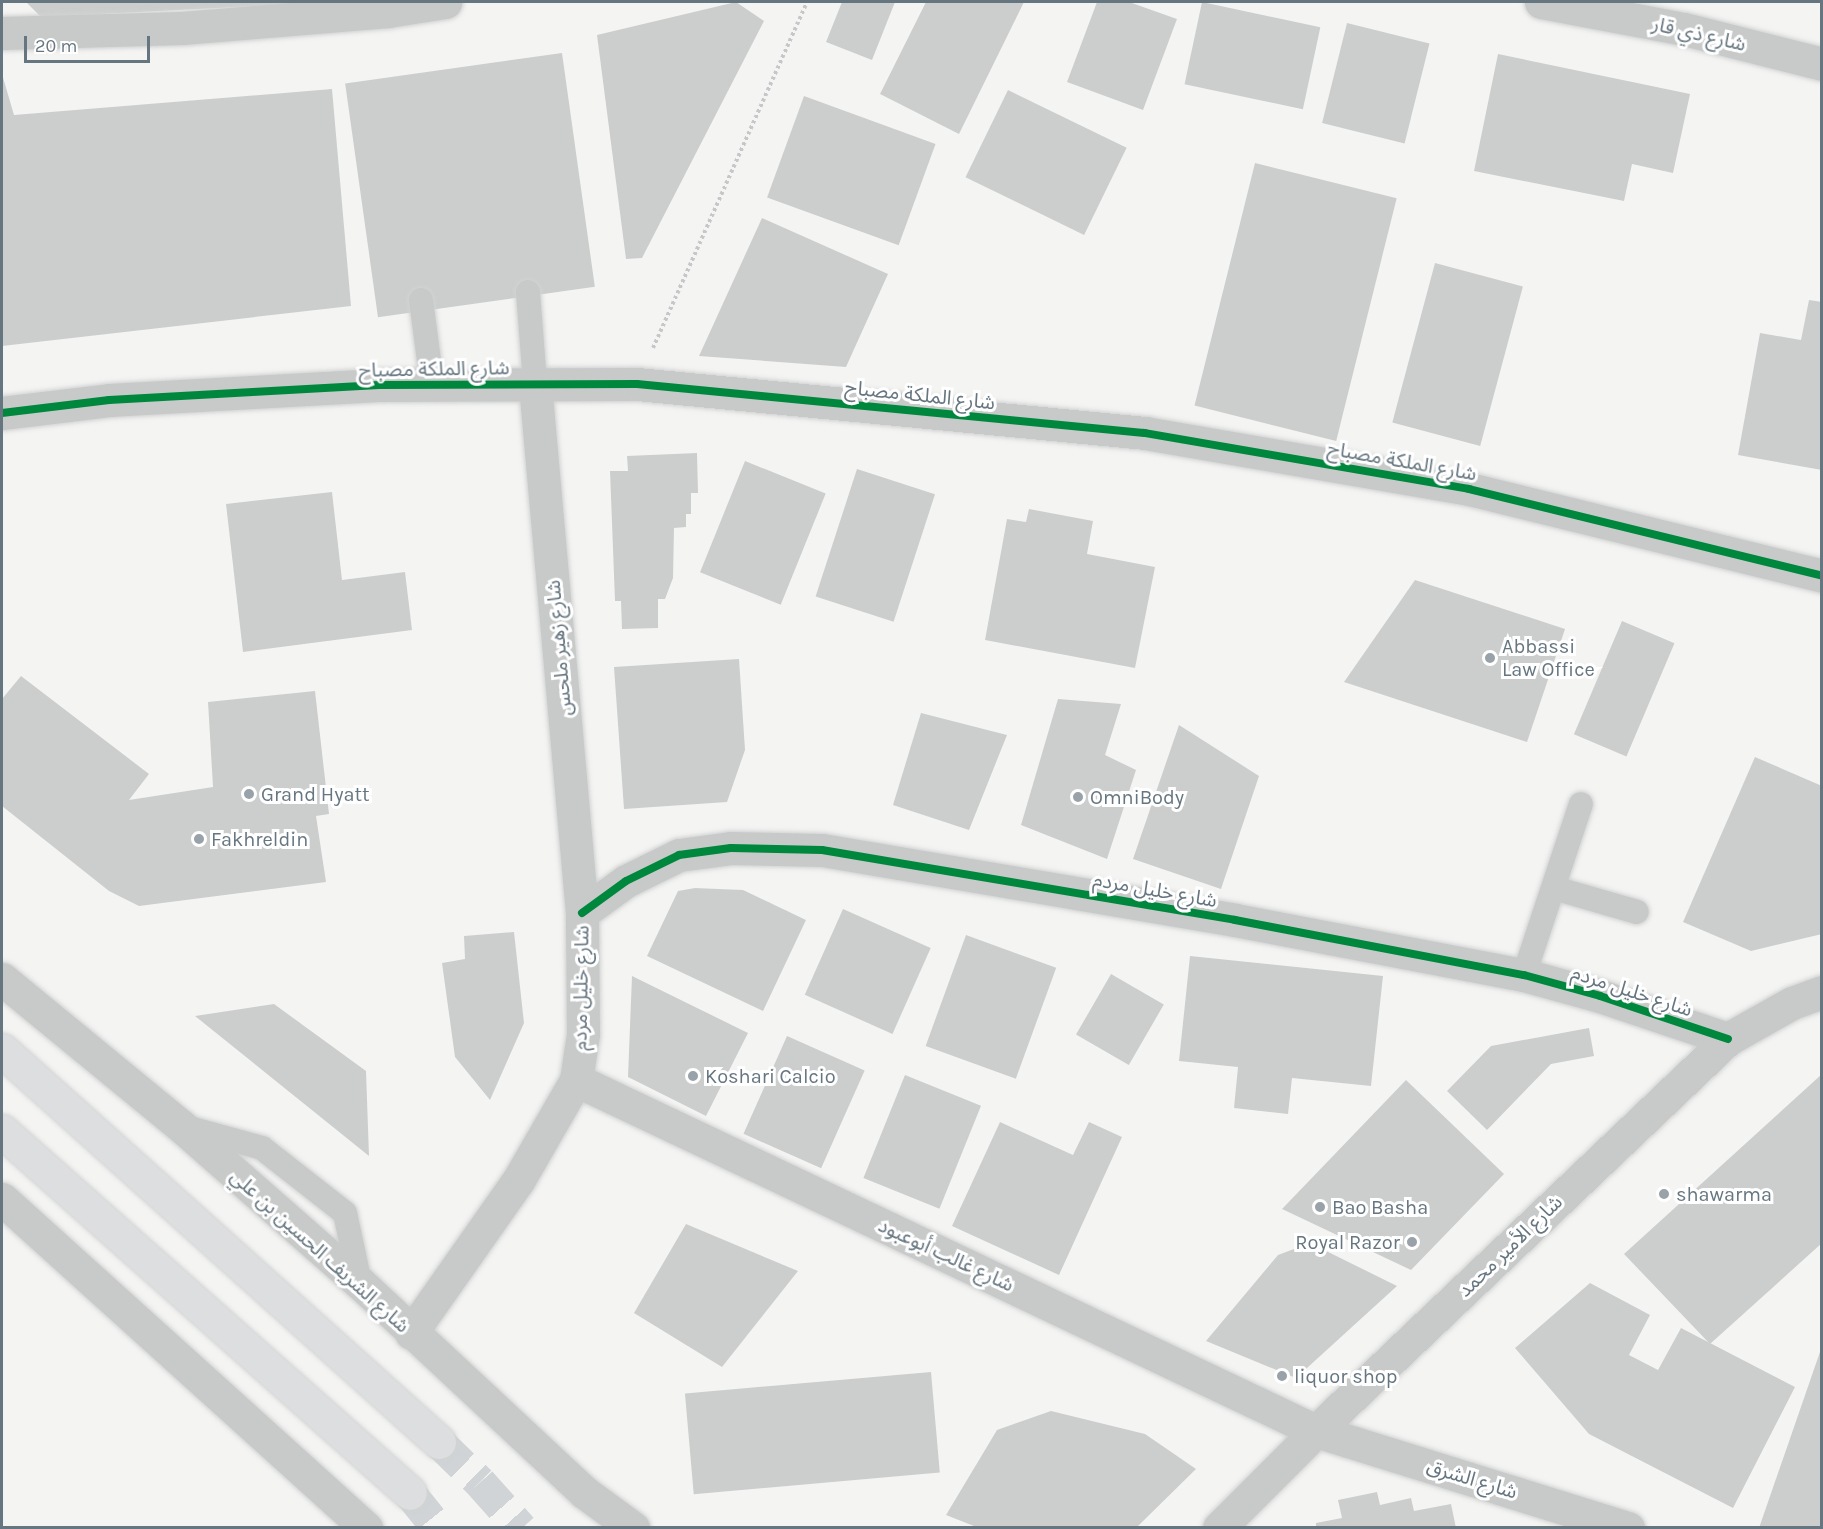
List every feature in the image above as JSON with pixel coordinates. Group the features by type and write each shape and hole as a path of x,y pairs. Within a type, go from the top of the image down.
{"main road":[{"path":"2,1050 439,1442"},
{"path":"2,1131 410,1493"}],"street":[{"path":"2,33 182,28 388,11 445,2"},
{"name":"شارع ذي قار","path":"1541,2 1684,29 1821,64"},
{"name":"شارع الملكة مصباح","path":"2,413 109,400 432,384 637,384 1145,433 1469,489 1821,576"},
{"name":"شارع زهير ملحس","path":"536,384 582,913"},
{"name":"شارع خليل مردم","path":"411,1333 518,1181 576,1080 583,1034 582,913 626,881 679,855 731,848 822,850 1235,920 1524,975 1600,996 1728,1039"},
{"name":"شارع الشريف الحسين بن علي","path":"2,979 181,1126 360,1283 584,1492 633,1527"},
{"name":"شارع الأمير محمد","path":"1219,1527 1316,1431 1728,1039 1792,1003 1821,992"},
{"name":"شارع غالب أبوعبود","path":"576,1080 1316,1431"},
{"path":"2,1199 366,1527"},
{"name":"شارع الشرق","path":"1316,1431 1628,1527"},
{"path":"584,1492 607,1527"}],"lane":[{"path":"528,292 536,384"},
{"path":"420,300 432,384"},
{"path":"1524,975 1581,804"},
{"path":"1554,888 1637,912"},
{"path":"181,1126 262,1148 345,1213 360,1283"}],"path":[{"path":"637,384 807,2"}],"building":[{"path":"26,2 312,2 312,3 41,17"},
{"path":"736,2 764,21 642,258 626,259 597,35"},
{"path":"842,2 895,2 872,60 826,42"},
{"path":"926,2 1024,2 959,134 880,94"},
{"path":"1097,2 1129,2 1177,19 1143,110 1067,82"},
{"path":"1202,2 1320,27 1303,109 1185,84"},
{"path":"1347,23 1429,44 1405,144 1322,123"},
{"path":"562,53 595,287 378,317 345,83"},
{"path":"1498,54 1690,94 1673,173 1632,164 1624,201 1474,171"},
{"path":"2,74 14,115 332,89 351,306 2,346"},
{"path":"1008,90 1127,148 1084,235 965,177"},
{"path":"804,96 936,144 899,245 767,197"},
{"path":"1255,163 1397,198 1336,441 1195,406"},
{"path":"762,218 888,274 846,367 699,356"},
{"path":"1435,263 1523,287 1480,446 1392,422"},
{"path":"1809,300 1822,302 1822,470 1738,455 1760,333 1801,340"},
{"path":"697,453 698,493 691,493 691,514 686,514 686,527 674,528 673,578 665,599 658,599 658,628 622,629 621,601 615,601 610,471 628,471 627,456"},
{"path":"745,461 826,494 781,605 700,572"},
{"path":"857,469 935,494 894,622 816,596"},
{"path":"332,492 342,580 405,572 412,630 243,652 226,504"},
{"path":"1029,509 1093,521 1087,554 1155,567 1135,668 985,640 1007,519 1026,522"},
{"path":"1415,580 1565,629 1527,742 1344,682"},
{"path":"1622,621 1674,643 1626,756 1574,734"},
{"path":"739,659 745,750 727,802 624,809 614,667"},
{"name":"Grand Hyatt","path":"21,676 149,774 129,800 213,787 208,702 315,691 329,814 316,816 326,882 139,906 109,891 2,806 2,699"},
{"name":"OmniBody","path":"1058,699 1121,704 1105,755 1136,770 1107,859 1021,825"},
{"path":"921,713 1007,735 969,830 893,805"},
{"path":"1179,725 1259,776 1221,889 1133,859"},
{"path":"1755,757 1822,786 1822,934 1751,951 1683,922"},
{"path":"695,888 743,890 806,920 763,1011 647,956 678,891"},
{"path":"843,909 931,948 892,1034 805,995"},
{"path":"514,932 524,1023 490,1100 455,1057 442,963 465,959 464,936"},
{"path":"966,935 1056,968 1016,1079 926,1046"},
{"path":"1190,956 1383,976 1371,1086 1292,1078 1288,1114 1234,1108 1238,1067 1179,1061"},
{"path":"1111,974 1164,1004 1129,1065 1076,1035"},
{"path":"632,976 748,1033 706,1116 628,1077"},
{"path":"274,1004 366,1071 369,1156 195,1016"},
{"path":"1589,1028 1594,1056 1551,1064 1487,1130 1447,1091 1491,1046"},
{"path":"787,1036 865,1071 821,1168 743,1134"},
{"path":"1822,1074 1822,1243 1710,1344 1624,1254"},
{"path":"905,1075 981,1106 939,1209 863,1178"},
{"path":"1406,1080 1504,1174 1411,1270 1282,1209"},
{"path":"1000,1122 1073,1155 1089,1122 1122,1137 1059,1275 952,1226"},
{"path":"686,1224 798,1271 722,1367 634,1313"},
{"path":"1310,1243 1397,1286 1296,1378 1206,1341 1278,1255"},
{"path":"1590,1283 1650,1315 1629,1355 1658,1370 1681,1328 1795,1387 1733,1508 1589,1434 1515,1348"},
{"path":"1821,1349 1822,1528 1759,1528"},
{"path":"931,1372 940,1473 694,1494 685,1394"},
{"path":"1051,1411 1145,1434 1196,1469 1136,1528 979,1528 946,1515 997,1430"},
{"path":"1377,1492 1380,1505 1411,1498 1414,1511 1451,1504 1456,1528 1316,1528 1316,1523 1342,1518 1338,1500"}],"tunnel":[{"path":"439,1442 480,1482 521,1528"},
{"path":"410,1493 438,1528"}],"cycle path":[{"path":"2,413 109,400 379,385 637,384 1145,433 1469,489 1822,576"},
{"path":"582,913 626,881 679,855 731,848 822,850 1235,920 1524,975 1600,996 1728,1039"}],"place":[{"name":"Abbassi Law Office","path":"1490,658"},
{"name":"Grand Hyatt","path":"249,794"},
{"name":"OmniBody","path":"1078,797"},
{"name":"Fakhreldin","path":"199,839"},
{"name":"Koshari Calcio","path":"693,1076"},
{"name":"shawarma","path":"1664,1194"},
{"name":"Bao Basha","path":"1320,1207"},
{"name":"Royal Razor","path":"1412,1242"},
{"name":"liquor shop","path":"1282,1376"}]}
